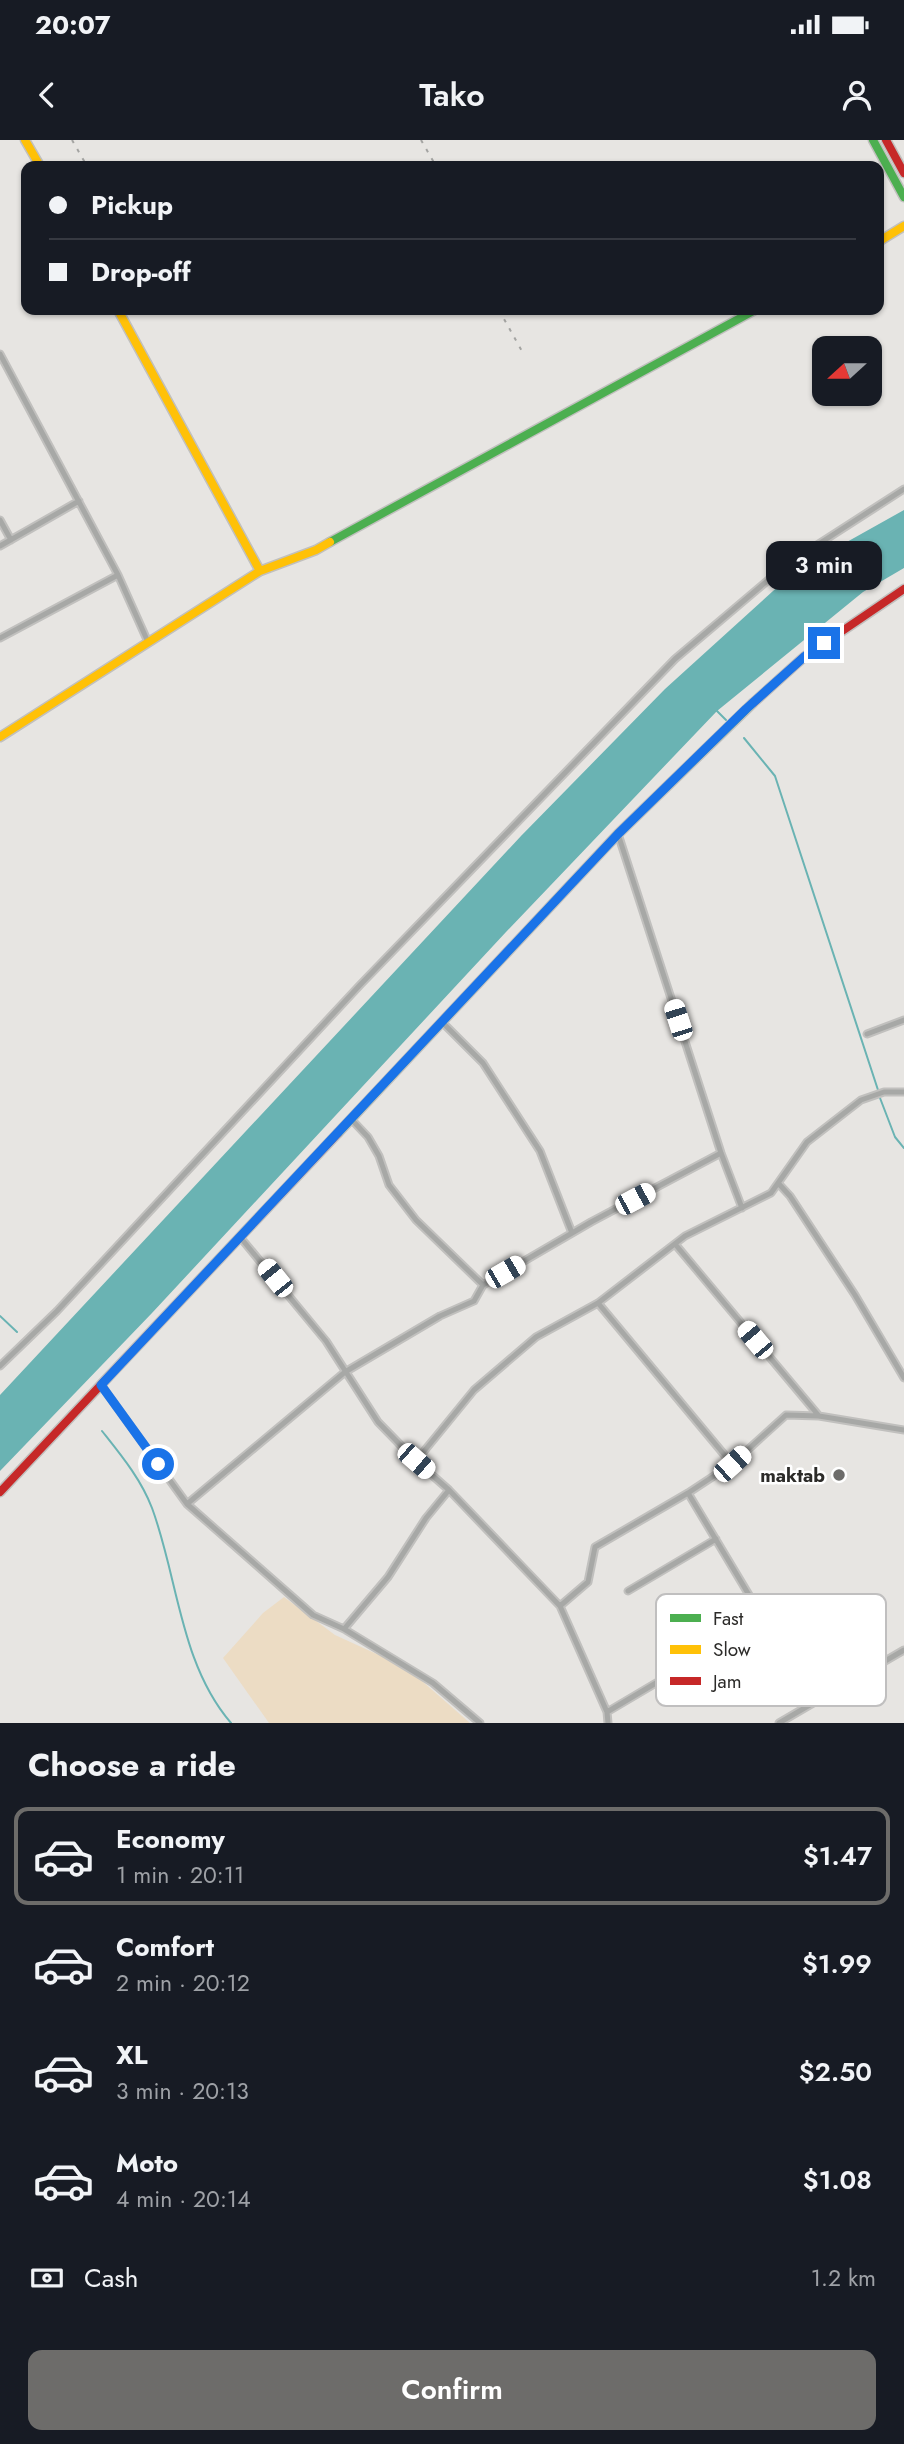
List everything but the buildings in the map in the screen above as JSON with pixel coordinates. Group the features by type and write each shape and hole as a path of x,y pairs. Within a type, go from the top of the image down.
{"street":[{"path":"25,140 37,161"},
{"path":"873,140 904,197"},
{"path":"886,140 904,173"},
{"path":"884,238 904,226"},
{"path":"121,315 260,570"},
{"path":"0,737 260,570 316,550 746,315"},
{"path":"0,354 118,575 148,642"},
{"path":"0,1366 57,1311 350,995 675,659 786,565 904,489"},
{"path":"0,546 79,501"},
{"path":"0,520 10,540"},
{"path":"0,638 118,575"},
{"path":"0,1492 618,834 746,709 804,657 904,589"},
{"path":"618,834 721,1153 742,1208"},
{"path":"867,1034 904,1020"},
{"path":"442,1022 484,1063 540,1151 572,1233"},
{"path":"416,1461 474,1390 536,1336 598,1303 685,1236 771,1193 807,1142 861,1100 884,1092 904,1092"},
{"path":"351,1119 368,1137 379,1156 389,1185 416,1220 483,1285"},
{"path":"187,1504 345,1372 440,1316 474,1301 483,1285 572,1233 721,1153"},
{"path":"778,1183 790,1196 855,1295 904,1378"},
{"path":"240,1237 326,1341 378,1422 449,1490 560,1606 607,1712 608,1723"},
{"path":"675,1244 819,1416"},
{"path":"598,1303 732,1464"},
{"path":"101,1385 187,1504 313,1615 344,1629 433,1683 480,1723"},
{"path":"560,1606 588,1582 595,1547 732,1464 786,1415 819,1416 904,1430"},
{"path":"344,1629 388,1577 426,1518 449,1490"},
{"path":"688,1493 749,1594"},
{"path":"628,1591 716,1539"},
{"path":"886,1660 904,1650"},
{"path":"607,1712 656,1683"},
{"path":"779,1723 807,1706"}],"shaded area":[{"path":"284,1597 335,1635 381,1656 422,1681 470,1723 269,1723 223,1658 263,1613"}],"water":[{"path":"904,510 904,568 863,592 717,711 506,932 152,1313 0,1471 0,1395 521,836 665,689 795,571"}],"waterway":[{"path":"716,710 726,720"},
{"path":"744,738 775,776 878,1090"},
{"path":"880,1098 895,1137 904,1148"},
{"path":"0,1316 17,1332"},
{"path":"102,1431 130,1468 152,1508 190,1648 214,1700 231,1723"}],"railway":[{"path":"72,140 84,161"},
{"path":"421,140 433,161"},
{"path":"502,315 523,353"}],"traffic: fast":[{"path":"873,140 904,197"},
{"path":"330,542 746,315"},
{"path":"338,1133 618,834 753,703"}],"traffic: slow":[{"path":"25,140 37,161"},
{"path":"884,238 904,226"},
{"path":"121,315 260,571"},
{"path":"0,737 260,571 330,542"}],"traffic: jam":[{"path":"886,140 904,173"},
{"path":"753,703 804,657 904,589"},
{"path":"0,1492 338,1133"}],"place":[{"name":"maktab","path":"839,1475"}],"route":[{"path":"158,1464 101,1385 618,834 746,709 804,657 824,643"}]}
